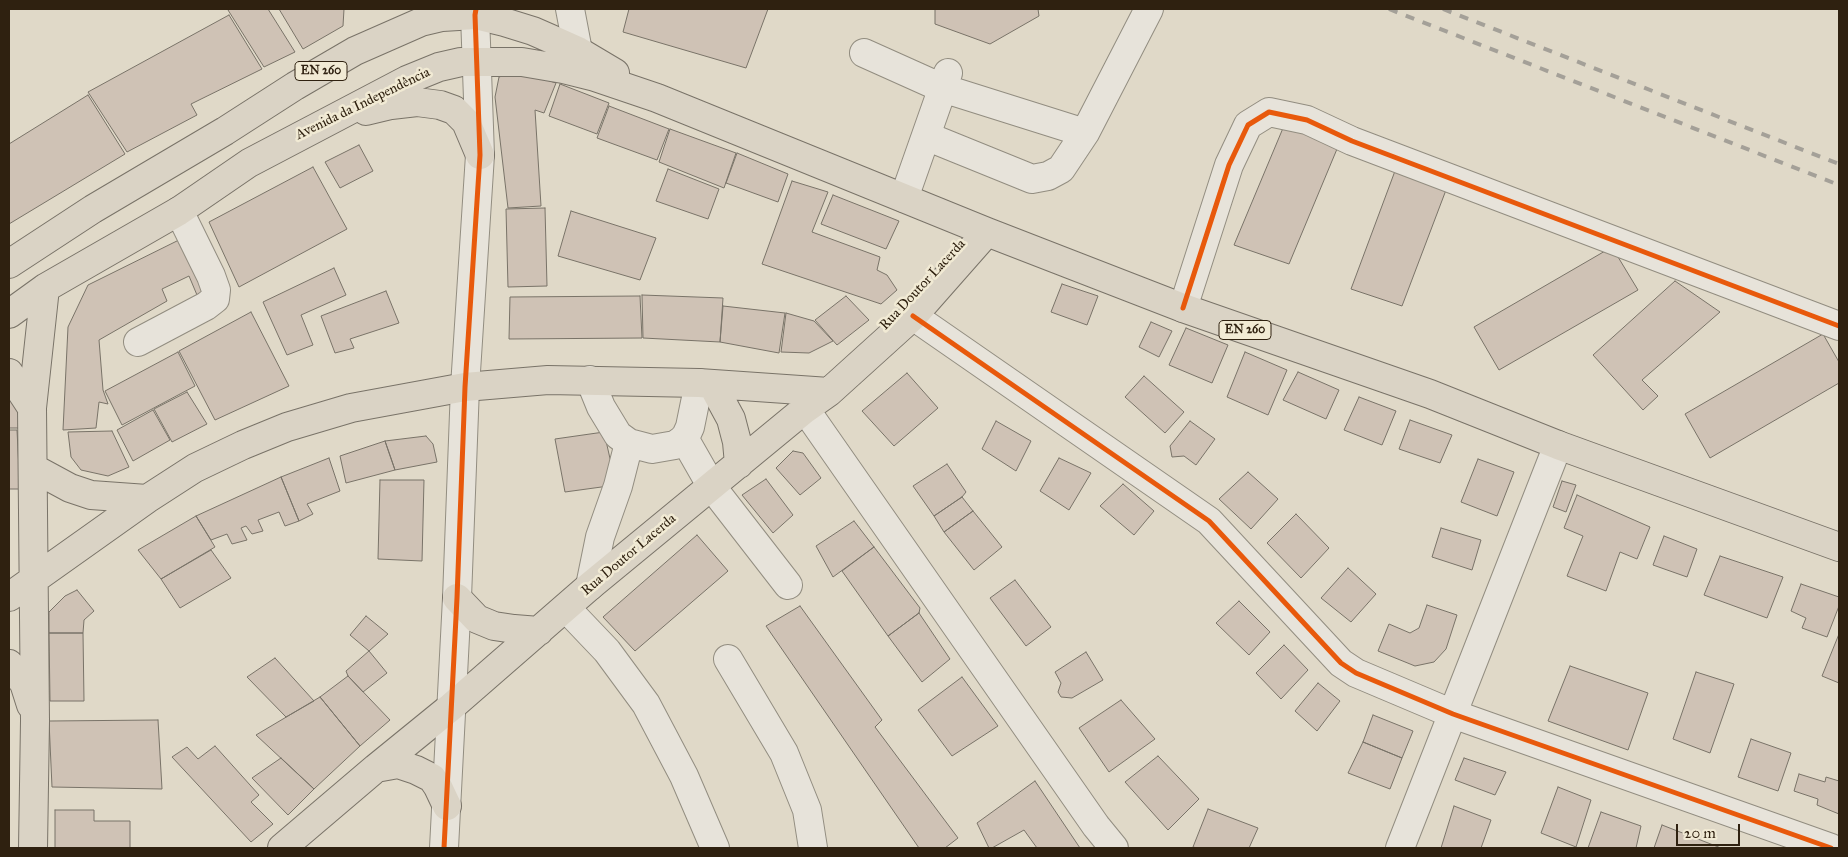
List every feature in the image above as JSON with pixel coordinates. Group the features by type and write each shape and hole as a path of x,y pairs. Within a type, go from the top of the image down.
{"main road":[{"name":"EN 260","path":"9,264 93,209 225,131 354,51 421,22 476,12 533,30 578,51 657,98 987,232 1183,308 1430,394 1558,445 1839,548"},
{"name":"Avenida da Independência","path":"9,314 45,288 179,211 249,163 368,99 431,70 461,62 522,62 595,77 657,98"},
{"path":"335,118 391,105 417,102 440,105 454,110 466,122 480,155"},
{"path":"225,131 249,163"},
{"name":"Rua Doutor Lacerda","path":"282,848 451,707 590,586 805,409 829,392 913,316 987,232"},
{"path":"33,848 35,721 32,408 45,288"},
{"path":"9,373 32,408"},
{"path":"9,597 147,499 195,468 287,427 351,408 465,387 548,380 706,383 829,392"},
{"path":"706,383 731,419 737,442 739,464"},
{"path":"33,468 70,488 91,495 147,499"},
{"path":"457,598 477,619 494,626 514,630 539,630"},
{"path":"9,664 24,683 35,721"},
{"path":"376,768 398,764 432,778 447,806"}],"street":[{"path":"570,9 578,51"},
{"path":"926,136 1032,179 1048,176 1061,169 1085,133 1149,9"},
{"path":"444,848 457,598 465,387 480,155 476,12"},
{"path":"864,53 946,80 1085,133"},
{"path":"904,198 946,80"},
{"path":"1183,308 1229,165 1248,125 1269,112 1307,120 1352,142 1839,326"},
{"path":"138,342 206,306 215,299 216,290 211,276 179,211"},
{"path":"913,316 1209,521 1341,664 1356,673 1453,714 1831,848"},
{"path":"590,380 601,407 618,434 629,442 652,449 676,445 684,438 706,383"},
{"path":"805,409 1096,826 1114,848"},
{"path":"684,438 712,487 788,585"},
{"path":"590,586 600,537 618,486 629,442"},
{"path":"1400,848 1558,445"},
{"path":"566,608 607,651 646,704 684,776 715,848"},
{"path":"728,659 784,753 807,810 813,848"}],"building":[{"path":"268,9 295,52 264,67 228,10"},
{"path":"279,9 344,9 343,26 303,49"},
{"path":"629,9 768,9 746,68 623,32"},
{"path":"935,9 1038,9 1039,16 990,44 935,24"},
{"path":"229,15 262,69 191,104 197,115 127,152 88,92"},
{"path":"519,71 556,83 544,113 535,110 541,206 508,208 495,97 499,77"},
{"path":"560,84 609,103 597,134 549,116"},
{"path":"88,95 125,154 9,224 9,144"},
{"path":"609,106 669,129 657,160 597,138"},
{"path":"1286,121 1342,137 1289,264 1234,245"},
{"path":"670,129 736,153 724,188 659,162"},
{"path":"359,145 373,171 340,188 325,162"},
{"path":"737,153 788,174 778,202 726,183"},
{"path":"313,167 347,229 239,287 209,222"},
{"path":"668,169 719,189 708,219 656,201"},
{"path":"1395,171 1446,190 1402,306 1351,289"},
{"path":"792,181 828,192 812,232 880,257 877,270 887,275 897,290 881,304 762,264"},
{"path":"833,195 899,221 886,249 821,224"},
{"path":"545,208 547,286 508,287 506,209"},
{"path":"571,211 656,238 640,280 558,256"},
{"path":"187,236 212,286 197,295 189,276 162,289 167,301 99,340 103,390 108,404 99,402 96,428 63,430 68,327 88,285"},
{"path":"1612,247 1638,290 1499,370 1474,327"},
{"path":"334,268 346,295 301,315 313,345 287,355 263,302"},
{"path":"1675,281 1720,312 1642,380 1658,396 1643,410 1593,355"},
{"path":"1062,284 1098,296 1087,325 1051,312"},
{"path":"386,291 399,323 350,339 354,348 335,353 321,316"},
{"path":"642,295 723,298 720,342 643,338"},
{"path":"640,296 642,338 509,339 510,297"},
{"path":"846,296 869,320 837,345 815,320"},
{"path":"723,306 785,313 779,353 720,342"},
{"path":"251,312 289,386 215,420 179,351"},
{"path":"786,313 814,321 833,341 809,353 781,352"},
{"path":"1151,322 1172,331 1159,357 1139,347"},
{"path":"1186,328 1228,345 1212,383 1169,365"},
{"path":"1823,334 1839,362 1839,383 1710,458 1685,414"},
{"path":"178,352 195,386 122,425 105,391"},
{"path":"1245,352 1287,370 1268,415 1227,397"},
{"path":"1298,372 1339,390 1326,419 1283,400"},
{"path":"907,373 938,408 894,446 862,411"},
{"path":"1144,376 1184,412 1165,433 1125,397"},
{"path":"9,388 12,390 24,428 9,428"},
{"path":"187,392 207,424 172,442 154,409"},
{"path":"1359,397 1396,411 1382,445 1344,430"},
{"path":"153,410 170,440 133,461 117,430"},
{"path":"1410,420 1452,435 1440,463 1399,449"},
{"path":"996,421 1031,441 1016,471 982,449"},
{"path":"1190,421 1215,439 1196,465 1184,456 1172,457 1170,446"},
{"path":"9,430 17,430 20,489 9,489"},
{"path":"112,431 129,467 108,476 81,470 71,457 68,432"},
{"path":"604,432 616,485 565,492 555,439"},
{"path":"426,436 433,444 437,462 395,470 385,441"},
{"path":"385,441 395,470 346,483 340,456"},
{"path":"793,451 803,453 821,478 800,495 776,468"},
{"path":"329,458 340,491 307,504 313,514 299,521 281,477"},
{"path":"1059,458 1091,473 1069,510 1040,491"},
{"path":"1478,459 1514,472 1497,516 1461,502"},
{"path":"947,464 966,492 962,497 934,516 913,486"},
{"path":"1248,472 1278,499 1251,529 1219,499"},
{"path":"281,477 299,521 285,526 279,512 258,520 263,531 252,534 246,526 241,528 247,540 232,544 227,534 211,540 196,516"},
{"path":"766,479 793,515 773,533 742,495"},
{"path":"380,480 424,480 422,561 378,559"},
{"path":"1562,481 1576,485 1566,512 1553,507"},
{"path":"1123,484 1154,511 1134,535 1100,506"},
{"path":"1577,495 1650,527 1637,559 1620,552 1606,591 1567,576 1583,536 1564,528"},
{"path":"962,497 973,511 944,532 934,516"},
{"path":"973,511 1002,547 974,570 944,532"},
{"path":"1296,514 1329,548 1301,578 1267,543"},
{"path":"196,516 215,547 161,579 138,550"},
{"path":"854,521 874,547 833,577 816,546"},
{"path":"1441,528 1481,540 1472,570 1432,557"},
{"path":"697,535 728,571 635,651 603,617"},
{"path":"1664,536 1697,549 1687,577 1653,565"},
{"path":"874,547 920,608 919,613 888,636 842,571"},
{"path":"211,550 231,578 180,608 161,579"},
{"path":"1720,556 1783,577 1767,618 1704,595"},
{"path":"1348,568 1376,594 1351,622 1321,598"},
{"path":"1015,580 1051,627 1026,646 990,598"},
{"path":"1801,584 1839,597 1839,606 1827,637 1802,628 1806,618 1791,611"},
{"path":"77,590 94,611 84,620 83,633 49,633 49,612 65,596"},
{"path":"1239,601 1270,632 1249,655 1216,623"},
{"path":"1427,605 1457,615 1446,649 1434,662 1415,666 1378,651 1389,624 1410,633 1419,628"},
{"path":"800,606 882,720 875,727 958,838 945,848 919,848 766,626"},
{"path":"919,613 950,659 922,682 888,636"},
{"path":"366,616 388,634 369,651 350,635"},
{"path":"49,633 83,633 84,701 50,701"},
{"path":"1839,634 1839,683 1822,676"},
{"path":"1284,645 1308,670 1281,699 1256,673"},
{"path":"369,651 387,673 363,692 348,676 346,671"},
{"path":"1086,652 1103,680 1072,698 1061,697 1058,692 1061,683 1055,672"},
{"path":"275,658 314,701 286,717 247,677"},
{"path":"1570,666 1648,693 1628,750 1548,721"},
{"path":"1696,672 1734,684 1710,753 1673,739"},
{"path":"348,676 390,720 360,746 320,697"},
{"path":"962,677 998,726 952,756 918,710"},
{"path":"1318,683 1340,701 1317,731 1295,711"},
{"path":"320,697 360,746 314,789 256,735"},
{"path":"1121,700 1155,739 1109,772 1079,728"},
{"path":"1373,715 1413,731 1402,758 1363,742"},
{"path":"158,720 162,789 52,787 49,721"},
{"path":"1751,739 1791,753 1778,791 1738,777"},
{"path":"1363,742 1402,758 1390,789 1348,773"},
{"path":"215,746 259,795 251,802 273,824 251,842 172,757 187,747 198,759"},
{"path":"1158,756 1199,799 1168,830 1125,782"},
{"path":"281,758 314,789 288,815 252,778"},
{"path":"1464,758 1506,772 1495,795 1455,780"},
{"path":"1799,774 1825,782 1826,777 1839,781 1839,814 1817,805 1818,799 1794,791"},
{"path":"1035,781 1080,848 1037,848 1024,830 989,848 977,823"},
{"path":"1558,787 1591,800 1576,847 1541,833"},
{"path":"1454,806 1491,820 1481,848 1441,848"},
{"path":"1208,809 1258,828 1249,848 1193,847"},
{"path":"55,810 94,810 94,821 130,821 130,848 55,848"},
{"path":"1601,812 1641,826 1636,848 1588,848"},
{"path":"1662,825 1721,848 1654,848"}],"railway":[{"path":"1389,9 1839,185"},
{"path":"1443,9 1839,164"}],"cycle path":[{"path":"444,848 457,598 465,387 480,155 476,9"},
{"path":"1183,308 1229,165 1248,125 1269,112 1307,120 1352,141 1839,326"},
{"path":"913,316 1209,521 1341,663 1356,673 1453,714 1831,848"}]}
